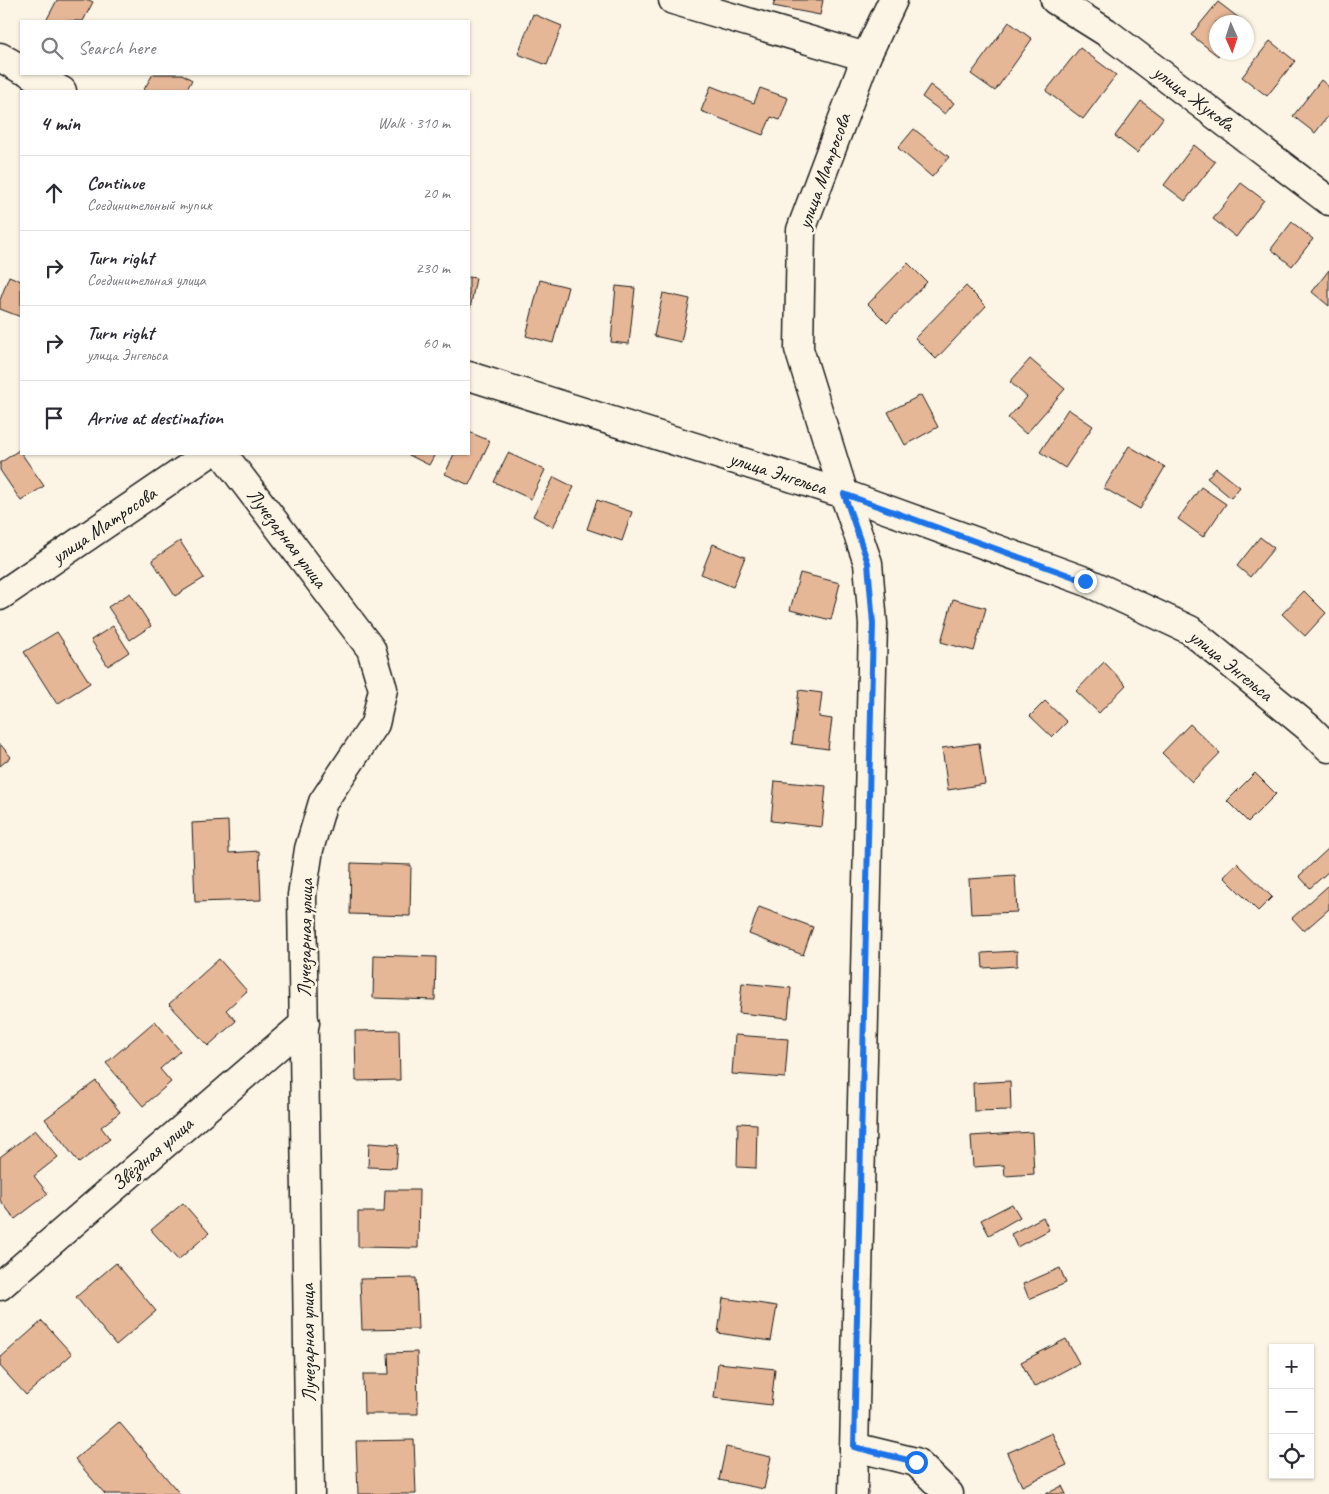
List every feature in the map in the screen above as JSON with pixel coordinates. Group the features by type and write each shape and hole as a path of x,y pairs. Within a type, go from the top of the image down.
{"street":[{"path":"673,0 866,57"},
{"name":"улица Матросова","path":"853,1494 873,624 868,563 844,494 799,349 801,230 866,57 893,0"},
{"name":"улица Жукова","path":"1055,0 1106,32 1329,201"},
{"path":"0,57 20,67"},
{"path":"33,75 60,90"},
{"name":"улица Энгельса","path":"470,376 844,494 1085,581 1190,630 1308,728 1329,748"},
{"name":"улица Матросова","path":"0,596 207,455"},
{"name":"Лучезарная улица","path":"224,455 371,649 383,689 375,724 323,802 309,849 302,895 310,1494"},
{"name":"Звёздная улица","path":"0,1286 304,1023"},
{"path":"854,1447 916,1462 949,1494"}],"building":[{"path":"57,0 89,0 93,2 84,20 47,20"},
{"path":"775,0 823,0 820,15 773,6"},
{"path":"1218,2 1235,15 1209,15 1209,49 1191,35"},
{"path":"533,14 562,26 547,65 518,54"},
{"path":"1009,22 1032,39 995,91 971,74"},
{"path":"1270,41 1295,61 1267,96 1242,77"},
{"path":"1080,48 1116,75 1083,119 1046,91"},
{"path":"152,75 184,75 192,80 187,90 144,90"},
{"path":"1321,80 1329,87 1329,115 1315,133 1293,116"},
{"path":"930,85 954,103 945,114 922,97"},
{"path":"711,86 754,103 760,88 788,98 780,120 771,117 763,135 701,111"},
{"path":"1141,101 1163,118 1137,153 1115,136"},
{"path":"914,129 949,157 932,177 898,148"},
{"path":"1194,145 1215,162 1185,201 1164,185"},
{"path":"1241,183 1264,200 1236,237 1213,219"},
{"path":"1292,222 1313,239 1292,266 1271,249"},
{"path":"908,263 927,282 887,323 868,304"},
{"path":"1329,270 1329,306 1312,292"},
{"path":"9,276 20,281 20,317 0,309 0,300"},
{"path":"470,277 476,278 470,309"},
{"path":"540,280 568,287 553,343 526,336"},
{"path":"616,286 635,288 629,344 611,342"},
{"path":"966,286 986,306 936,359 915,338"},
{"path":"663,293 690,299 681,342 654,336"},
{"path":"1030,359 1065,389 1026,434 1008,418 1027,397 1010,382"},
{"path":"921,395 938,427 905,445 888,412"},
{"path":"1068,409 1093,426 1065,468 1040,452"},
{"path":"470,432 490,441 469,485 445,474 454,455 470,455"},
{"path":"1129,446 1165,467 1140,509 1104,488"},
{"path":"19,450 20,455 22,455 44,486 21,501 0,470 0,463"},
{"path":"508,453 545,470 531,499 494,482"},
{"path":"409,455 434,455 429,465"},
{"path":"1216,468 1240,487 1231,498 1207,478"},
{"path":"554,477 574,487 553,527 533,516"},
{"path":"1201,487 1226,504 1203,537 1178,519"},
{"path":"597,500 632,512 622,541 587,529"},
{"path":"1260,537 1274,548 1250,577 1237,566"},
{"path":"180,541 204,578 175,596 152,560"},
{"path":"713,544 745,557 733,587 701,574"},
{"path":"800,573 840,583 831,620 790,610"},
{"path":"1304,591 1326,613 1305,636 1282,614"},
{"path":"130,593 151,626 130,640 108,607"},
{"path":"953,599 986,608 974,651 941,642"},
{"path":"113,626 129,652 108,666 91,640"},
{"path":"57,632 90,683 57,704 24,652"},
{"path":"1104,662 1126,685 1099,713 1076,691"},
{"path":"799,690 822,693 819,717 832,719 828,749 792,744"},
{"path":"1045,701 1067,722 1052,737 1030,716"},
{"path":"1190,724 1220,753 1192,782 1162,753"},
{"path":"979,743 985,784 948,790 942,748"},
{"path":"0,744 11,757 0,766"},
{"path":"1255,773 1276,794 1248,822 1227,801"},
{"path":"775,781 826,786 822,827 771,821"},
{"path":"228,821 229,853 259,851 261,900 195,902 192,823"},
{"path":"1329,848 1329,871 1310,888 1299,876"},
{"path":"351,863 411,865 410,916 350,914"},
{"path":"1237,863 1272,897 1258,911 1224,877"},
{"path":"1015,876 1017,912 971,914 969,879"},
{"path":"1329,885 1329,909 1304,931 1292,918"},
{"path":"759,907 813,927 803,955 749,934"},
{"path":"1017,951 1017,966 983,968 982,953"},
{"path":"374,955 436,957 435,1000 373,998"},
{"path":"219,959 247,991 226,1010 236,1021 208,1046 169,1004"},
{"path":"742,983 791,988 788,1018 739,1013"},
{"path":"155,1021 180,1051 160,1069 171,1082 143,1106 106,1063"},
{"path":"399,1030 400,1080 356,1081 355,1031"},
{"path":"735,1035 788,1039 785,1078 732,1074"},
{"path":"96,1081 120,1112 101,1127 110,1139 79,1163 45,1119"},
{"path":"1010,1081 1011,1110 974,1111 973,1083"},
{"path":"738,1123 757,1124 756,1168 737,1167"},
{"path":"35,1130 58,1157 34,1176 48,1194 15,1219 0,1200 0,1157"},
{"path":"1032,1132 1034,1174 1005,1176 1004,1165 973,1167 971,1136"},
{"path":"369,1143 398,1145 396,1168 368,1167"},
{"path":"385,1190 419,1190 418,1248 358,1247 358,1212 384,1212"},
{"path":"183,1203 209,1233 178,1260 151,1230"},
{"path":"1012,1204 1020,1217 989,1235 981,1220"},
{"path":"1043,1217 1049,1230 1017,1247 1011,1234"},
{"path":"116,1263 156,1311 116,1345 76,1297"},
{"path":"1060,1268 1066,1283 1029,1299 1023,1284"},
{"path":"416,1278 418,1329 362,1330 360,1279"},
{"path":"723,1298 777,1306 771,1341 718,1333"},
{"path":"42,1321 72,1354 26,1395 0,1366 0,1358"},
{"path":"1066,1339 1079,1363 1034,1387 1021,1362"},
{"path":"417,1352 418,1414 364,1414 363,1374 389,1374 388,1353"},
{"path":"718,1363 775,1369 771,1405 714,1398"},
{"path":"119,1422 180,1494 105,1494 75,1459"},
{"path":"1052,1433 1067,1465 1022,1486 1007,1453"},
{"path":"414,1440 416,1494 358,1494 356,1441"},
{"path":"726,1447 771,1457 764,1489 719,1480"},
{"path":"1062,1486 1066,1494 1046,1494"}],"route":[{"path":"916,1462 854,1447 873,624 868,563 844,494 1085,581"}]}
